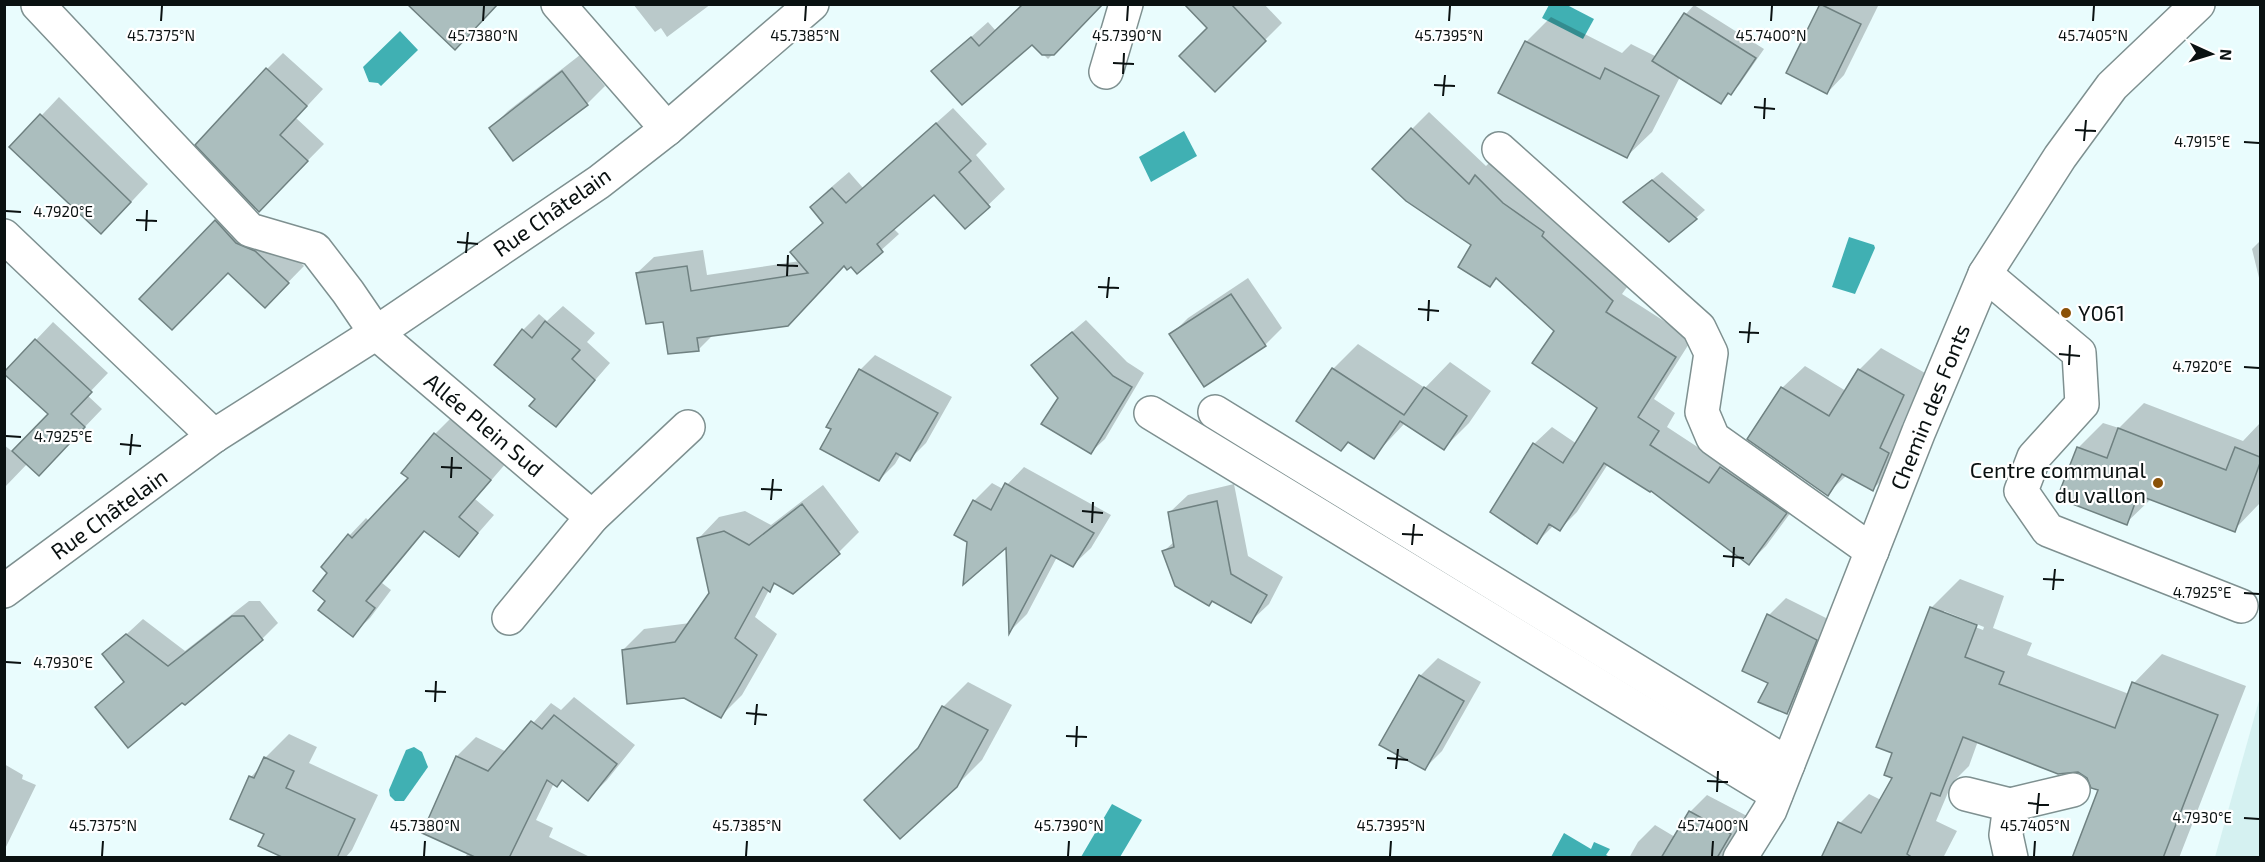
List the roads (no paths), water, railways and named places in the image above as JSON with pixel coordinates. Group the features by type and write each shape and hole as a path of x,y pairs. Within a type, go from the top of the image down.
{"street":[{"name":"Allée Plein Sud","path":"38,4 250,230 315,249 376,333 592,517"},
{"path":"558,4 667,129"},
{"name":"Rue Châtelain","path":"4,591 214,436 376,333 599,182 667,129 812,4"},
{"path":"1106,72 1126,4"},
{"name":"Chemin des Fonts","path":"1740,858 1770,810 1919,431 1985,274 2060,157 2112,86 2198,4"},
{"path":"1499,149 1699,328 1711,353 1702,412 1713,438 1872,551"},
{"path":"4,236 214,436"},
{"path":"1985,274 2079,352 2082,404 2034,457 2021,491 2048,530 2241,606"},
{"path":"1151,412 1776,795"},
{"path":"1215,412 1788,764"},
{"path":"509,618 592,517 688,427"},
{"path":"1966,794 2010,804 2073,790"},
{"path":"2010,804 2006,835 2010,858"}],"water":[{"path":"1549,5 1567,5 1594,19 1583,39 1542,18"},
{"path":"400,31 418,50 381,86 378,83 369,82 363,67"},
{"path":"1184,131 1197,156 1151,182 1139,157"},
{"path":"1849,237 1874,245 1875,248 1855,294 1832,287"},
{"path":"414,747 422,752 428,767 404,801 395,801 390,796 389,790 406,750"},
{"path":"1112,804 1142,820 1120,857 1081,857"},
{"path":"1564,833 1591,849 1594,842 1610,849 1606,855 1610,857 1551,857"}],"place":[{"name":"Y061","path":"2066,313"},
{"name":"Centre communal du vallon","path":"2158,483"}]}
